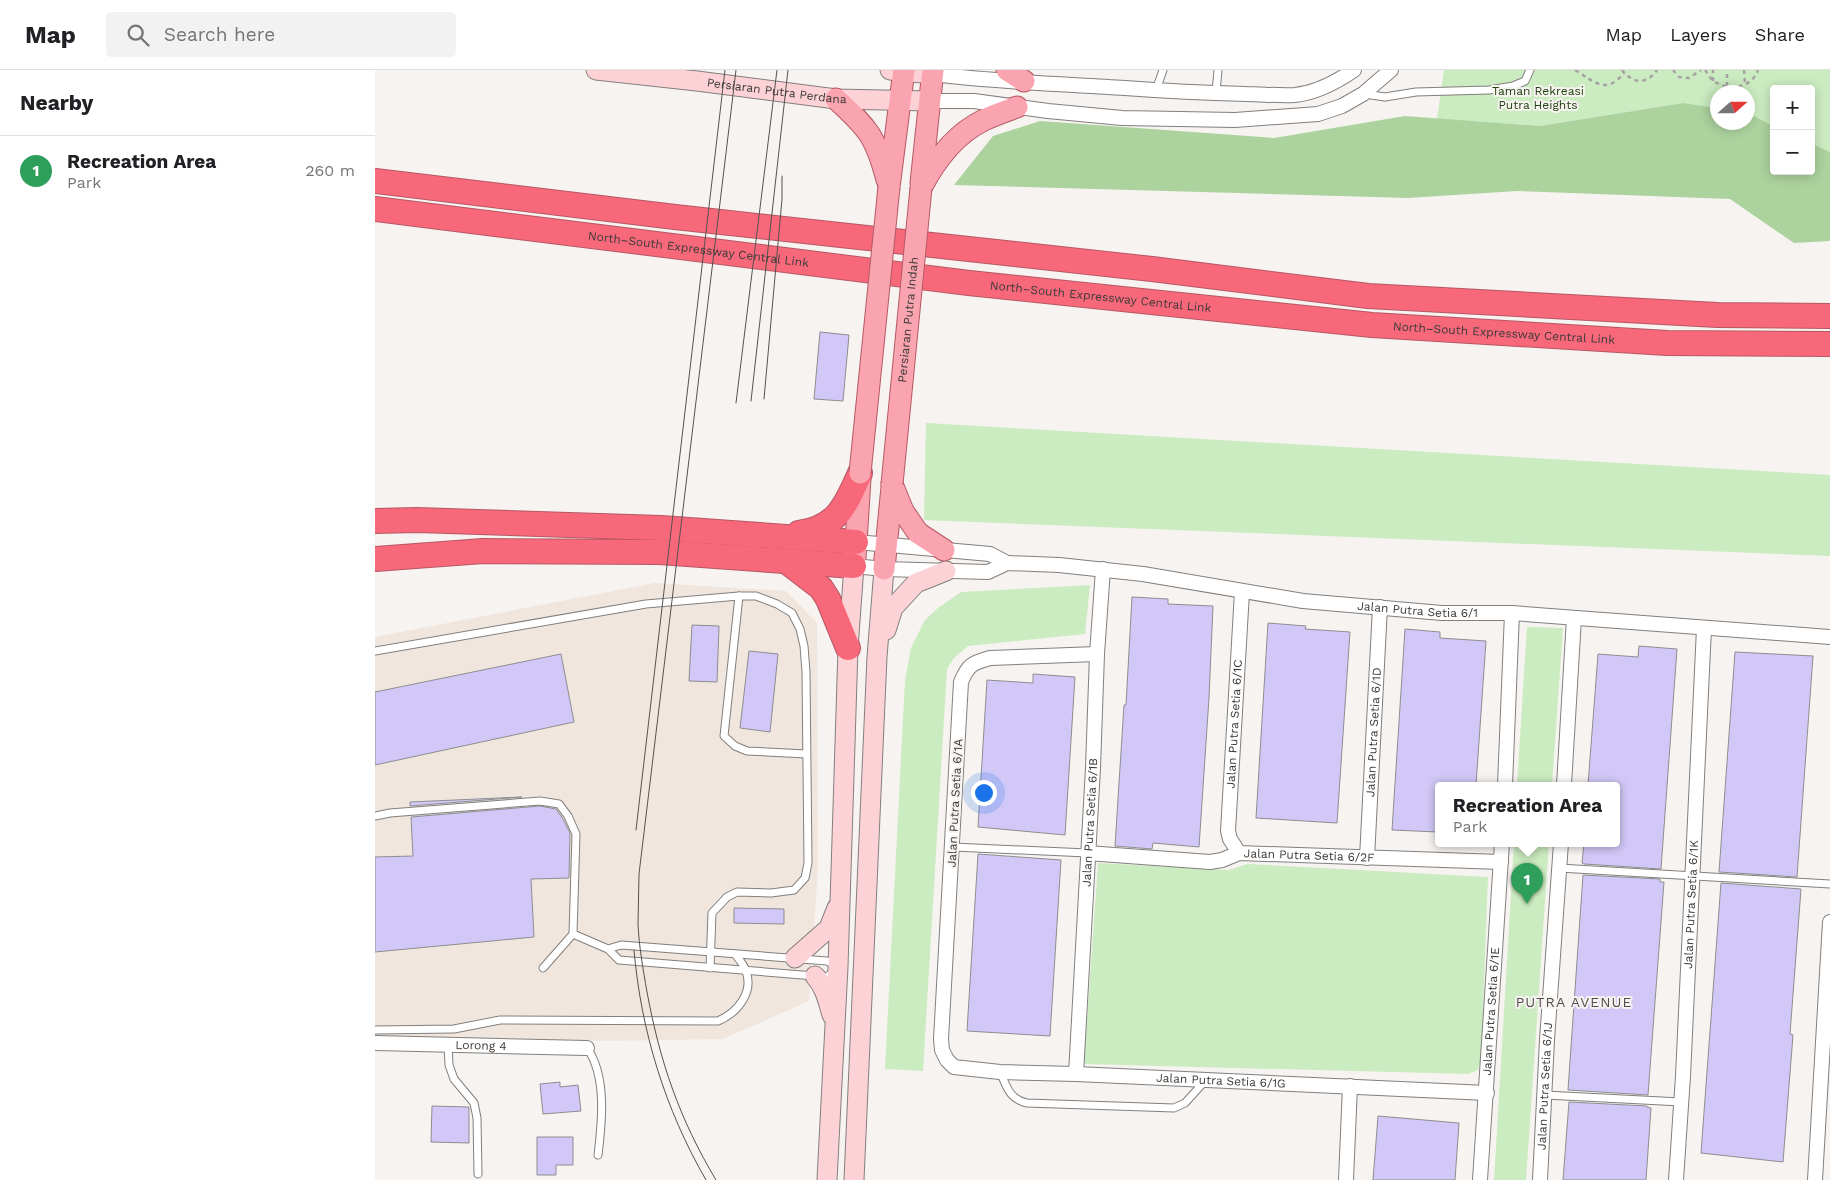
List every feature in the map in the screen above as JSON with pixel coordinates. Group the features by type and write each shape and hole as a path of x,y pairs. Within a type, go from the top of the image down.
{"highway":[{"path":"375,181 744,225 1152,269 1369,296 1717,314 1830,316"},
{"name":"North–South Expressway Central Link","path":"375,209 969,283 1372,325 1667,343 1830,344"},
{"path":"782,536 814,531 825,525 843,508 860,473"},
{"path":"375,522 417,520 661,528 856,542"},
{"path":"375,559 483,551 659,552 854,566"},
{"path":"787,562 821,588 828,599 848,648"}],"main road":[{"name":"Persiaran Putra Perdana","path":"596,70 835,99 930,101"},
{"path":"827,1180 838,967 848,648 860,473 889,187 901,100 900,70 933,72"},
{"name":"Persiaran Putra Indah","path":"884,569 933,72"},
{"path":"835,99 858,119 874,139 889,187"},
{"path":"921,188 945,150 964,133 983,120 1017,107"},
{"path":"892,484 903,511 918,533 944,550"},
{"path":"854,1180 877,657 884,569"},
{"path":"877,657 893,608 916,583 945,571"},
{"path":"795,958 829,928 840,901"},
{"path":"838,967 865,939"},
{"path":"838,967 852,982 863,1001"},
{"path":"815,976 826,995 835,1028"}],"street":[{"path":"933,72 993,81 1015,75 1047,85 1071,84 1216,93 1296,95 1321,88 1354,70"},
{"path":"930,101 974,102 1122,118 1235,120 1318,114 1341,106 1363,94 1391,70"},
{"path":"856,542 989,554 1007,563"},
{"path":"854,566 884,569 988,572 1007,563"},
{"name":"Jalan Putra Setia 6/1","path":"1007,563 1059,564 1143,574 1303,601 1442,613 1513,613 1633,621 1830,637"},
{"name":"Jalan Putra Setia 6/1B","path":"1076,1074 1103,569"},
{"name":"Jalan Putra Setia 6/1C","path":"1239,853 1230,839 1228,831 1242,592"},
{"name":"Jalan Putra Setia 6/1D","path":"1367,858 1380,607"},
{"path":"1505,782 1513,613"},
{"path":"1564,782 1574,618"},
{"name":"Jalan Putra Setia 6/1K","path":"1676,1180 1704,628"},
{"name":"Jalan Putra Setia 6/1A","path":"954,1067 947,1060 942,1050 941,1039 961,682 967,668 977,662 990,658 1097,654"},
{"name":"Jalan Putra Setia 6/1E","path":"1480,1180 1502,847"},
{"name":"Jalan Putra Setia 6/1J","path":"1540,1180 1561,847"},
{"name":"Jalan Putra Setia 6/2F","path":"1087,854 1210,862 1222,860 1239,853 1501,862"},
{"path":"1815,1180 1830,922"},
{"name":"Lorong 4","path":"375,1043 587,1048"},
{"name":"Jalan Putra Setia 6/1G","path":"954,1067 1000,1072 1487,1093"},
{"path":"1346,1180 1350,1086"}],"lane":[{"path":"1156,90 1163,70"},
{"path":"1216,93 1218,70"},
{"path":"1363,94 1385,97 1416,92 1489,90 1513,86 1525,81 1530,70"},
{"path":"739,596 724,736 735,746 747,751 806,754"},
{"path":"375,651 646,604 756,596 777,604 792,613 800,629 807,672 808,863 805,878 794,890 771,893 737,892 727,897 712,913 709,968"},
{"path":"375,816 390,813 540,802 559,804 568,816 576,834 573,934 543,968"},
{"path":"953,847 1087,854"},
{"path":"1559,868 1830,884"},
{"path":"573,934 608,949 619,960 827,978 838,967 827,961 795,958 621,945 608,949"},
{"path":"375,1030 454,1029 500,1020 717,1020 729,1016 741,1005 748,989 746,971 735,954"},
{"path":"448,1044 449,1065 454,1079 474,1103 477,1118 478,1174"},
{"path":"587,1048 594,1058 602,1115 598,1155"},
{"path":"1000,1072 1010,1094 1017,1101 1027,1103 1174,1108 1185,1103 1205,1081"},
{"path":"1545,1095 1681,1102"}],"path":[{"path":"1575,70 1599,85 1609,86 1617,81 1623,71 1632,80 1640,82 1648,79 1657,70"},
{"path":"1673,70 1679,77 1689,78 1703,70 1713,82 1724,85"},
{"path":"1713,70 1713,82"},
{"path":"1727,70 1727,85"},
{"path":"1744,70 1745,84"},
{"path":"1742,85 1752,80 1758,70"}],"shaded area":[{"path":"655,583 786,591 817,623 818,869 809,1001 723,1039 609,1041 375,1038 375,637"}],"green space":[{"name":"Taman Rekreasi Putra Heights","path":"1444,70 1830,70 1830,152 1815,145 1815,85 1770,85 1770,124 1755,116 1755,85 1710,85 1710,107 1683,103 1540,126 1437,119"},
{"path":"1683,103 1710,107 1710,130 1755,130 1755,116 1770,124 1770,175 1815,175 1815,145 1830,152 1830,241 1794,243 1730,199 1517,191 1408,198 954,185 993,136 1040,121 1274,138 1405,116 1540,126"},
{"path":"926,423 1830,475 1830,556 924,520"},
{"path":"1090,585 1085,634 968,646 954,658 947,669 923,1071 885,1069 905,680 911,648 925,620 961,592"},
{"path":"1527,627 1563,628 1552,782 1517,782"},
{"path":"1514,847 1549,847 1526,1180 1494,1180"},
{"path":"1098,863 1228,870 1248,864 1488,877 1481,1061 1478,1070 1468,1074 1084,1064"}],"building":[{"path":"820,332 849,335 843,401 814,399"},
{"path":"1132,597 1168,599 1168,604 1213,606 1199,847 1153,843 1152,849 1115,846"},
{"path":"1268,623 1306,626 1305,629 1350,632 1337,823 1256,818"},
{"path":"692,625 719,626 717,682 689,681"},
{"path":"1405,629 1440,632 1440,638 1486,641 1476,782 1435,782 1435,832 1392,830"},
{"path":"1639,646 1677,649 1661,869 1584,864 1582,863 1584,847 1620,847 1620,782 1588,782 1598,654 1638,657"},
{"path":"749,651 778,654 770,732 740,728"},
{"path":"1735,652 1813,656 1797,877 1719,872"},
{"path":"561,654 574,722 375,765 375,692"},
{"path":"1033,674 1075,677 1065,835 978,827 987,680 1033,683"},
{"path":"522,797 410,806 410,802"},
{"path":"540,806 556,809 570,833 569,878 531,879 534,937 375,952 375,857 413,856 411,817"},
{"path":"978,854 1061,860 1050,1036 967,1031"},
{"path":"1583,875 1660,879 1660,882 1664,882 1648,1095 1568,1090"},
{"path":"1721,883 1801,889 1790,1034 1793,1035 1783,1162 1701,1153"},
{"path":"734,908 784,909 784,924 734,923"},
{"path":"560,1082 560,1087 578,1085 581,1111 543,1114 540,1084"},
{"path":"1569,1102 1647,1106 1651,1108 1646,1180 1563,1180"},
{"path":"432,1106 469,1107 469,1143 431,1142"},
{"path":"1378,1116 1459,1123 1455,1180 1373,1180"},
{"path":"537,1137 573,1137 573,1165 556,1165 556,1175 537,1175"}],"tram line":[{"path":"636,830 725,70"},
{"path":"716,1180 681,1112 665,1066 647,992 640,949 638,918 639,874 736,70"},
{"path":"736,403 777,70"},
{"path":"751,401 788,70"},
{"path":"764,399 782,199 782,176"},
{"path":"634,950 642,1010 657,1069 678,1126 706,1180"}],"place":[{"name":"Recreation Area","path":"1527,904"}],"district":[{"name":"PUTRA AVENUE","path":"1574,1002"}]}
